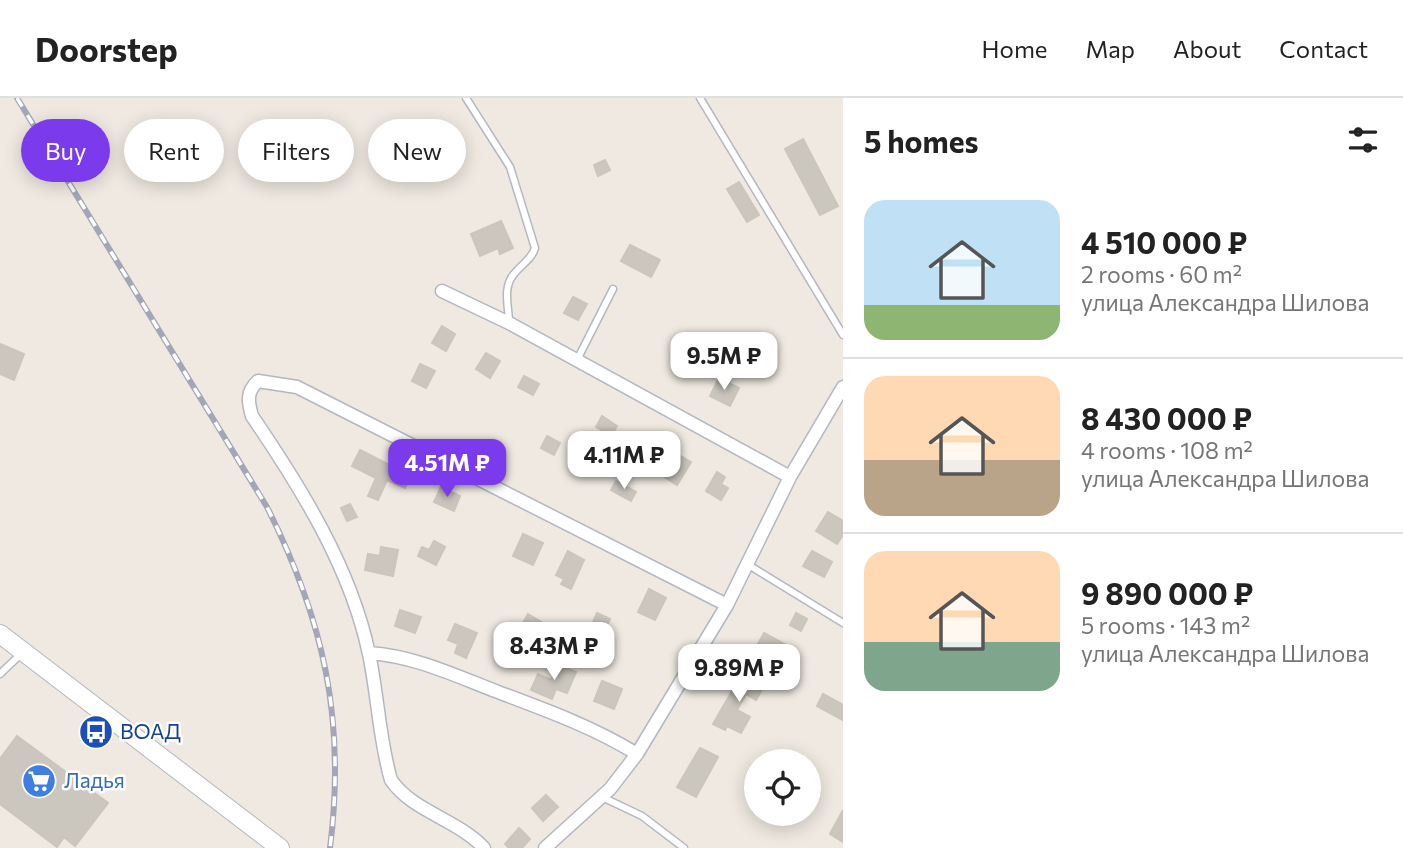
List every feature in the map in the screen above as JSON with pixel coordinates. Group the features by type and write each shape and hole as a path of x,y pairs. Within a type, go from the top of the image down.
{"main road":[{"path":"9,643 280,848"}],"street":[{"path":"442,291 509,323 790,477"},
{"path":"484,848 447,820 400,794 391,780 369,653 345,579 301,492 252,416 248,394 258,381 281,382 297,387 727,605"},
{"path":"545,848 603,797 637,754 727,605 790,477 843,387"},
{"path":"369,653 395,655 422,662 575,722 609,737 637,754"}],"lane":[{"path":"466,98 510,167 535,248 533,255 512,276 508,285 509,323"},
{"path":"700,98 843,335"},
{"path":"577,360 613,289"},
{"path":"747,564 843,623"},
{"path":"0,674 7,671 9,643"},
{"path":"603,797 642,816 684,848"}],"building":[{"path":"803,139 838,206 820,215 785,149"},
{"path":"605,160 610,170 598,176 594,165"},
{"path":"739,182 759,215 747,222 727,189"},
{"path":"501,221 513,248 500,254 498,248 480,256 471,234"},
{"path":"630,245 660,260 651,277 621,261"},
{"path":"573,297 587,304 578,320 564,313"},
{"path":"442,326 455,334 446,351 432,343"},
{"path":"0,344 24,354 14,380 0,374"},
{"path":"486,353 500,361 490,378 476,369"},
{"path":"420,364 435,371 426,388 412,381"},
{"path":"524,376 539,384 533,395 518,387"},
{"path":"719,378 739,388 730,406 710,396"},
{"path":"602,416 617,426 611,436 596,427"},
{"path":"547,436 560,443 554,455 541,448"},
{"path":"360,450 399,470 403,461 415,467 405,488 387,480 378,500 368,496 376,478 352,466"},
{"path":"677,454 691,462 677,485 663,476"},
{"path":"717,472 725,477 721,484 728,488 721,500 706,491"},
{"path":"616,481 636,492 631,501 611,490"},
{"path":"441,487 460,496 454,511 434,502"},
{"path":"350,504 357,517 347,521 341,508"},
{"path":"828,512 843,521 843,535 837,544 816,531"},
{"path":"523,534 543,543 533,565 513,556"},
{"path":"434,541 445,547 436,565 418,556 422,547 429,550"},
{"path":"381,547 398,550 393,576 365,570 368,554 380,556"},
{"path":"568,551 584,560 571,589 561,584 564,579 556,575"},
{"path":"812,551 832,562 824,577 803,566"},
{"path":"649,589 666,598 655,620 638,612"},
{"path":"400,610 421,617 415,633 395,626"},
{"path":"597,613 610,619 604,633 591,627"},
{"path":"796,613 807,619 801,631 790,625"},
{"path":"528,614 543,623 537,633 522,625"},
{"path":"455,624 477,633 466,658 455,653 458,644 448,640"},
{"path":"764,633 784,644 775,660 755,649"},
{"path":"558,665 576,672 567,693 556,689 552,699 531,690 538,674 551,680"},
{"path":"743,672 765,684 756,700 746,694 737,710 750,717 741,733 727,726 725,730 713,724"},
{"path":"602,681 622,689 614,709 594,701"},
{"path":"823,694 843,705 843,720 817,706"},
{"name":"Ладья","path":"17,736 108,803 75,846 64,837 57,847 0,804 0,759"},
{"path":"700,748 718,757 696,797 677,787"},
{"path":"546,795 558,807 543,821 532,808"},
{"path":"843,810 843,842 830,834"},
{"path":"519,828 530,839 522,848 509,848 505,844"}],"railway":[{"path":"17,98 267,507 287,549 303,590 326,672 335,757 330,848"}],"place":[{"name":"ВОАД","path":"96,732"},
{"name":"Ладья","path":"39,781"}]}
